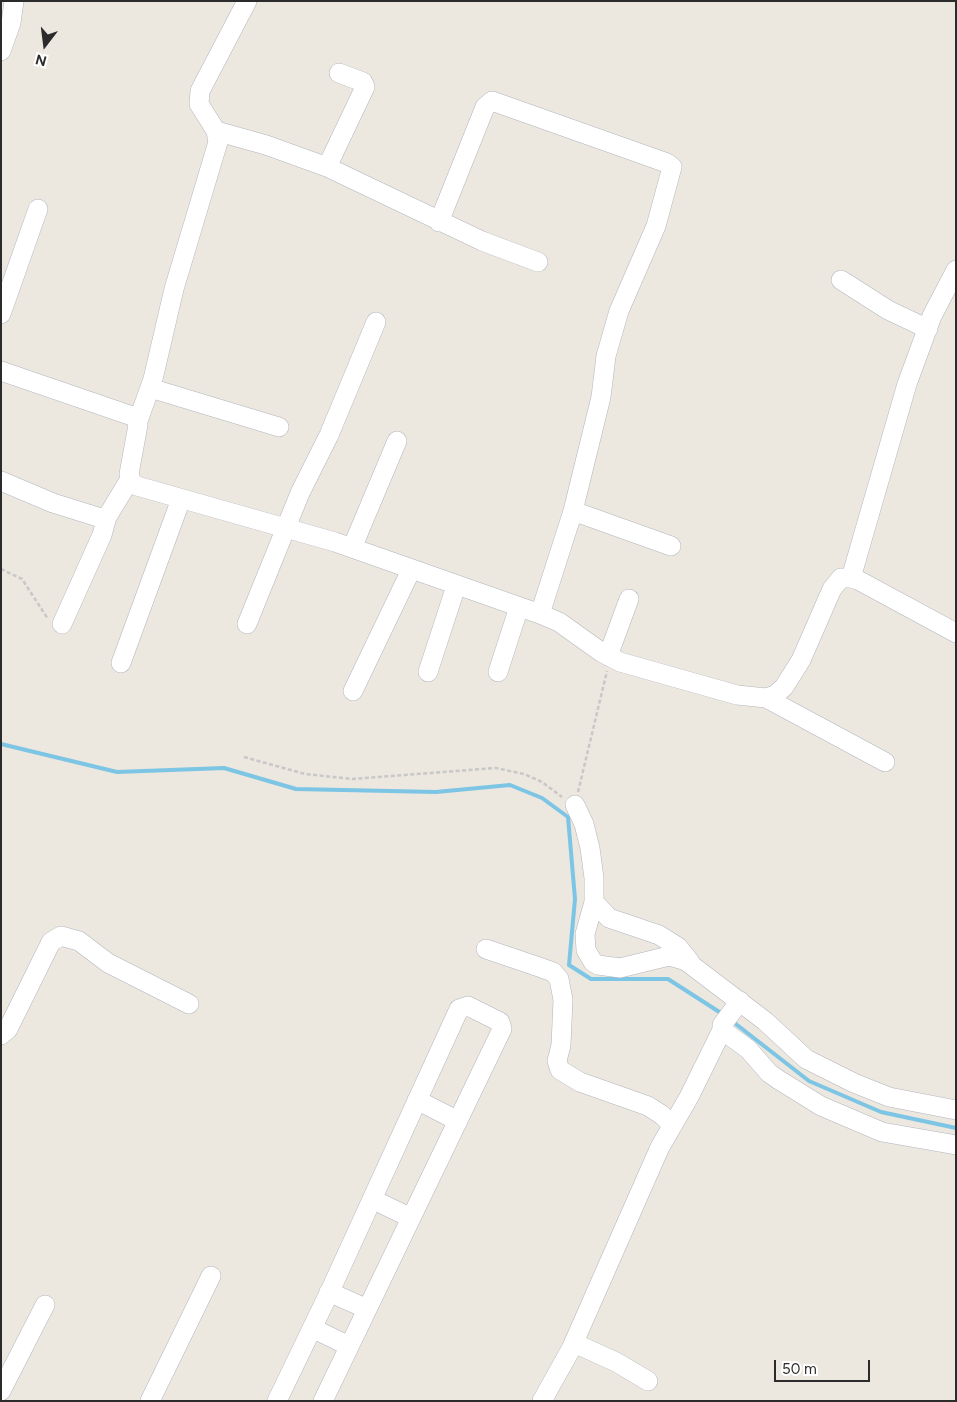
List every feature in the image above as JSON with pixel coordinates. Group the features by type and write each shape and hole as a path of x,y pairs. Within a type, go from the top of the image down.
{"street":[{"path":"1,51 11,23 14,1"},
{"path":"62,624 102,535 108,517 130,479 129,470 138,432 138,421 150,388 174,289 217,147 218,136 216,130 199,104 200,91 247,1"},
{"path":"327,167 365,87 363,82 339,73"},
{"path":"439,222 485,108 492,101 667,163 672,167 656,226 627,287 611,338 604,363 602,397 573,511 540,614"},
{"path":"216,130 266,145 327,167 439,222 538,262"},
{"path":"1,314 38,209"},
{"path":"851,578 901,401 928,329 956,270"},
{"path":"841,280 888,310 928,329"},
{"path":"247,624 300,493 329,435 376,322"},
{"path":"1,371 124,412 138,421"},
{"path":"150,388 279,427"},
{"path":"352,548 397,441"},
{"path":"130,479 137,486 352,548 540,614 560,622 609,657 636,667 737,695 766,698 885,762"},
{"path":"1,481 93,516 108,517"},
{"path":"121,663 181,498"},
{"path":"573,511 670,546"},
{"path":"353,691 411,570"},
{"path":"766,698 775,695 793,674 837,582 842,578 851,578 956,633"},
{"path":"428,672 456,586"},
{"path":"609,657 629,599"},
{"path":"498,672 519,607"},
{"path":"575,805 584,824 590,848 594,878 594,902 585,934 586,950 593,962 598,966 620,968 669,956 686,961 738,1003 766,1021 795,1050 821,1067 871,1091 889,1097 956,1110"},
{"path":"594,902 609,918 659,935 678,947 693,967"},
{"path":"1,1035 8,1029 47,948 54,939 61,936 79,941 108,963 190,1004"},
{"path":"486,949 553,972 559,979 562,1009 561,1045 557,1061 560,1070 580,1082 648,1106 662,1115 672,1125"},
{"path":"542,1401 574,1343 660,1147 690,1097 722,1027 738,1003"},
{"path":"276,1401 330,1292 459,1009 468,1006 500,1022 502,1029 323,1401"},
{"path":"722,1027 748,1049 769,1073 820,1106 889,1134 956,1145"},
{"path":"417,1100 458,1121"},
{"path":"372,1199 411,1218"},
{"path":"150,1401 211,1276"},
{"path":"330,1292 367,1309"},
{"path":"1,1391 45,1305"},
{"path":"312,1328 349,1346"},
{"path":"574,1343 616,1362 648,1381"}],"path":[{"path":"1,569 22,579 46,618 62,624"},
{"path":"244,757 304,774 352,779 496,768 524,774 542,782 575,805 609,657"}],"waterway":[{"path":"1,744 117,772 224,768 296,789 436,792 510,785 542,798 568,817 575,899 569,965 591,979 668,979 724,1015"},
{"path":"732,1021 809,1081 881,1112 956,1128"}]}
